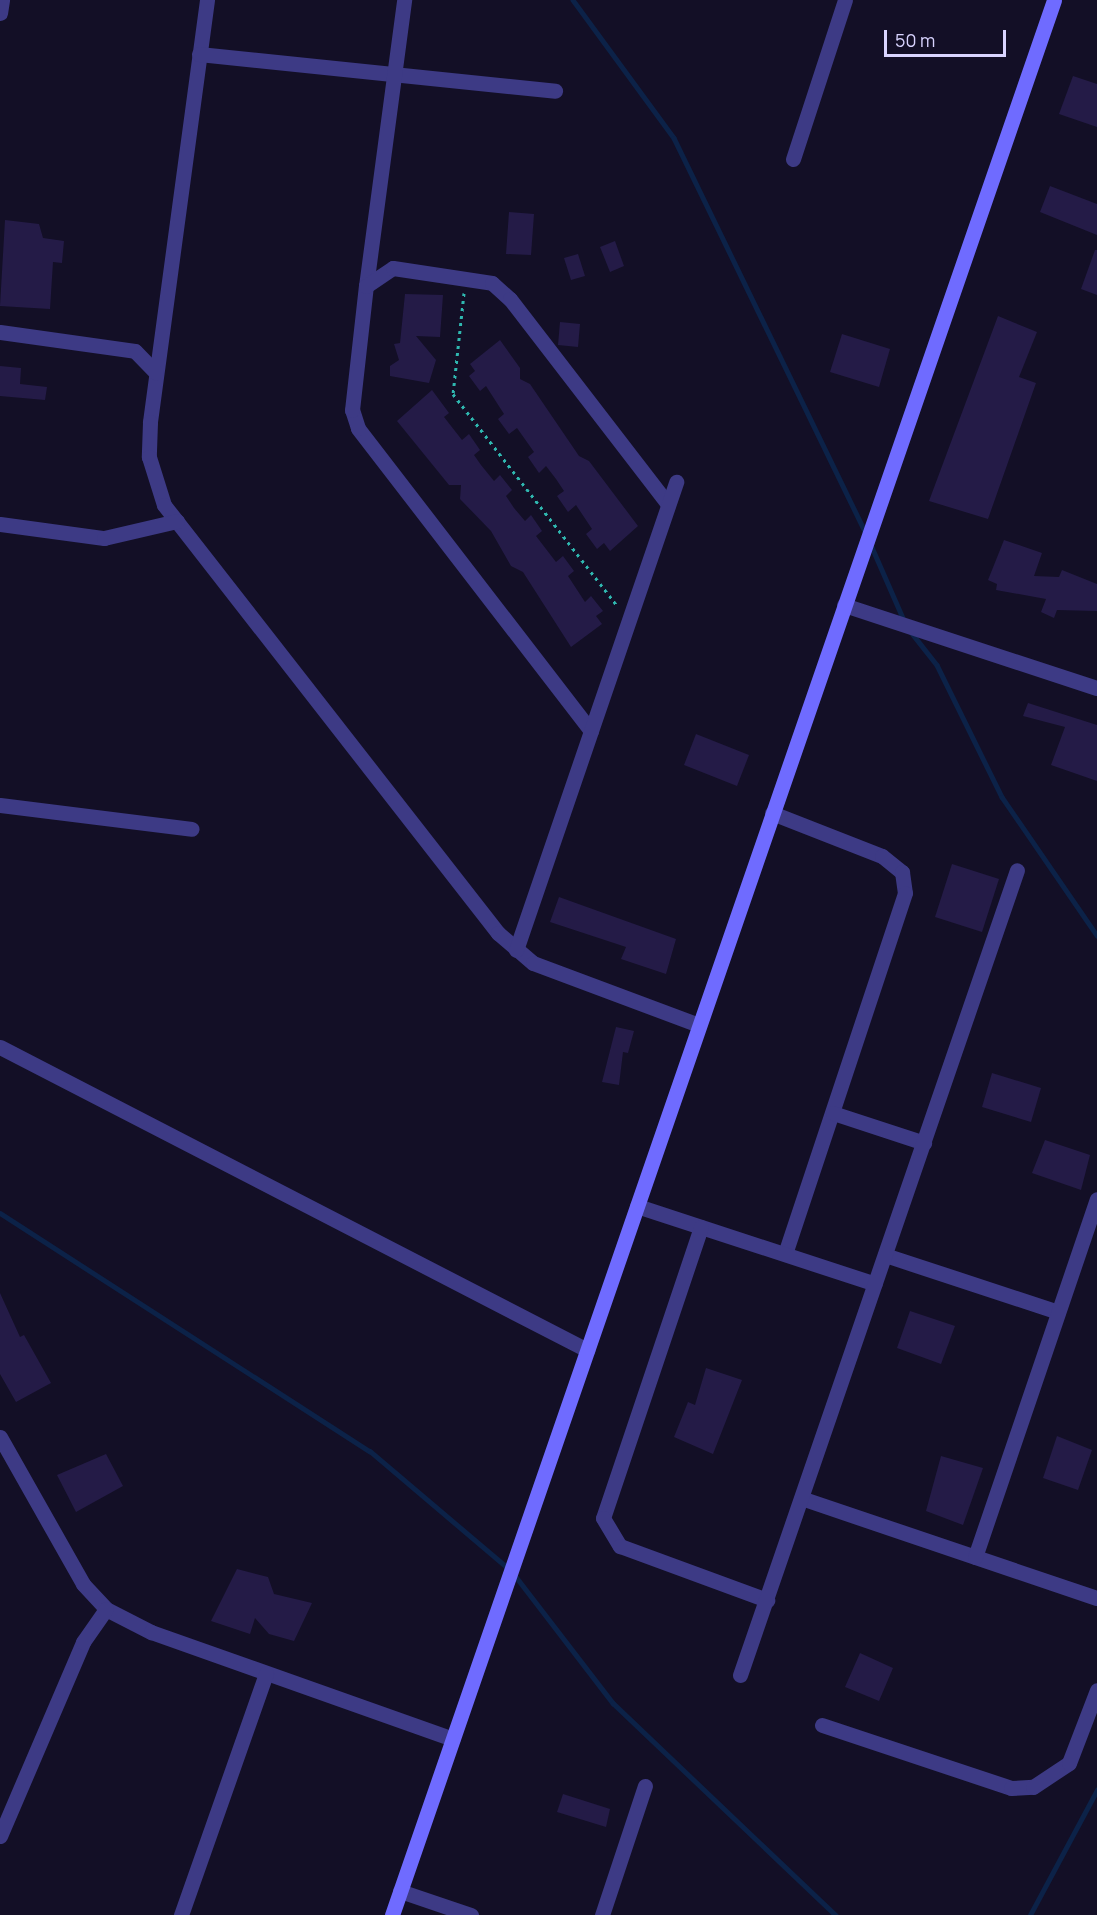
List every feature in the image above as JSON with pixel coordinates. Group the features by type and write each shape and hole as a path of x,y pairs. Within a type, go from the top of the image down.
{"street":[{"path":"0,13 2,0"},
{"path":"207,0 156,373 149,457 160,496 177,521 516,950 533,963 699,1025"},
{"path":"404,0 398,72 366,286 352,410 358,428 591,731"},
{"path":"793,159 845,0"},
{"path":"392,1915 1054,0"},
{"path":"199,54 398,72 555,91"},
{"path":"366,286 393,268 492,284 510,299 668,504"},
{"path":"0,332 135,351 156,373"},
{"path":"516,950 676,482"},
{"path":"0,524 104,538 177,521"},
{"path":"844,605 1097,688"},
{"path":"0,805 192,829"},
{"path":"772,813 882,856 902,872 901,918 784,1254"},
{"path":"740,1675 804,1499 1017,870"},
{"path":"0,1047 587,1350"},
{"path":"833,1113 924,1143"},
{"path":"975,1557 1097,1199"},
{"path":"637,1206 875,1284"},
{"path":"701,1227 603,1518 620,1546 767,1600"},
{"path":"885,1255 1058,1312"},
{"path":"0,1437 83,1584 106,1609 151,1632 453,1739"},
{"path":"804,1499 1097,1598"},
{"path":"0,1836 83,1642 106,1609"},
{"path":"181,1915 266,1673"},
{"path":"822,1725 1011,1788 1033,1787 1069,1763 1097,1689"},
{"path":"602,1915 645,1786"},
{"path":"400,1891 471,1915"}],"path":[{"path":"466,279 453,394 628,620"}],"building":[{"path":"1073,76 1097,84 1097,127 1059,114"},
{"path":"1050,186 1097,204 1097,235 1040,212"},
{"path":"509,212 534,214 531,255 506,254"},
{"path":"5,220 39,224 43,238 64,241 62,263 53,262 50,309 0,306"},
{"path":"615,241 624,266 610,272 600,247"},
{"path":"1095,250 1097,250 1097,295 1081,289"},
{"path":"578,254 585,276 571,280 564,258"},
{"path":"405,294 443,295 440,337 416,336 436,360 429,383 390,376 390,366 399,360 394,344 400,343"},
{"path":"998,316 1037,332 1019,377 1036,383 988,519 929,501"},
{"path":"560,322 580,324 578,347 558,345"},
{"path":"842,334 890,349 879,387 830,372"},
{"path":"500,340 520,368 520,379 530,384 579,456 589,461 638,526 610,551 604,543 597,549 586,534 592,529 576,505 568,512 557,496 564,491 556,479 546,466 539,473 528,457 534,452 517,428 509,434 498,419 504,414 486,386 480,391 469,376 475,371 470,364"},
{"path":"0,366 21,368 20,384 47,387 45,400 0,396"},
{"path":"432,390 449,413 444,417 462,440 469,434 480,450 474,455 481,465 494,481 500,475 512,490 506,496 514,508 525,521 531,515 542,531 536,536 556,562 563,556 574,571 568,576 585,602 591,596 603,611 596,616 602,624 571,647 523,572 511,566 491,531 460,499 461,485 449,485 397,421"},
{"path":"1004,540 1042,553 1034,576 1059,577 1062,570 1097,584 1097,611 1057,610 1054,618 1041,612 1046,599 996,590 997,584 988,580"},
{"path":"1028,703 1097,725 1097,781 1051,765 1065,727 1023,716"},
{"path":"696,734 749,755 737,786 684,765"},
{"path":"952,864 999,879 982,932 935,917"},
{"path":"559,897 676,939 666,974 621,959 626,947 550,922"},
{"path":"616,1027 634,1031 628,1053 623,1052 619,1085 602,1082"},
{"path":"992,1073 1041,1088 1031,1122 982,1107"},
{"path":"1045,1140 1090,1155 1081,1190 1032,1173"},
{"path":"0,1293 20,1337 24,1335 51,1383 16,1402 0,1374"},
{"path":"910,1311 955,1326 941,1364 897,1348"},
{"path":"706,1368 742,1380 713,1454 674,1437 688,1402 695,1405"},
{"path":"1057,1436 1092,1450 1078,1490 1043,1478"},
{"path":"106,1454 123,1486 76,1512 57,1475"},
{"path":"941,1456 983,1468 963,1525 926,1511"},
{"path":"237,1569 268,1577 274,1594 312,1603 294,1641 269,1634 255,1618 250,1634 211,1621"},
{"path":"860,1653 893,1668 879,1701 845,1687"},
{"path":"563,1794 610,1809 606,1827 557,1812"}],"waterway":[{"path":"573,0 674,138 865,532"},
{"path":"871,545 904,620"},
{"path":"911,632 937,665 1002,797 1097,935"},
{"path":"0,1213 370,1451 508,1568"},
{"path":"514,1574 613,1703 836,1915"},
{"path":"1030,1915 1097,1790"}]}
